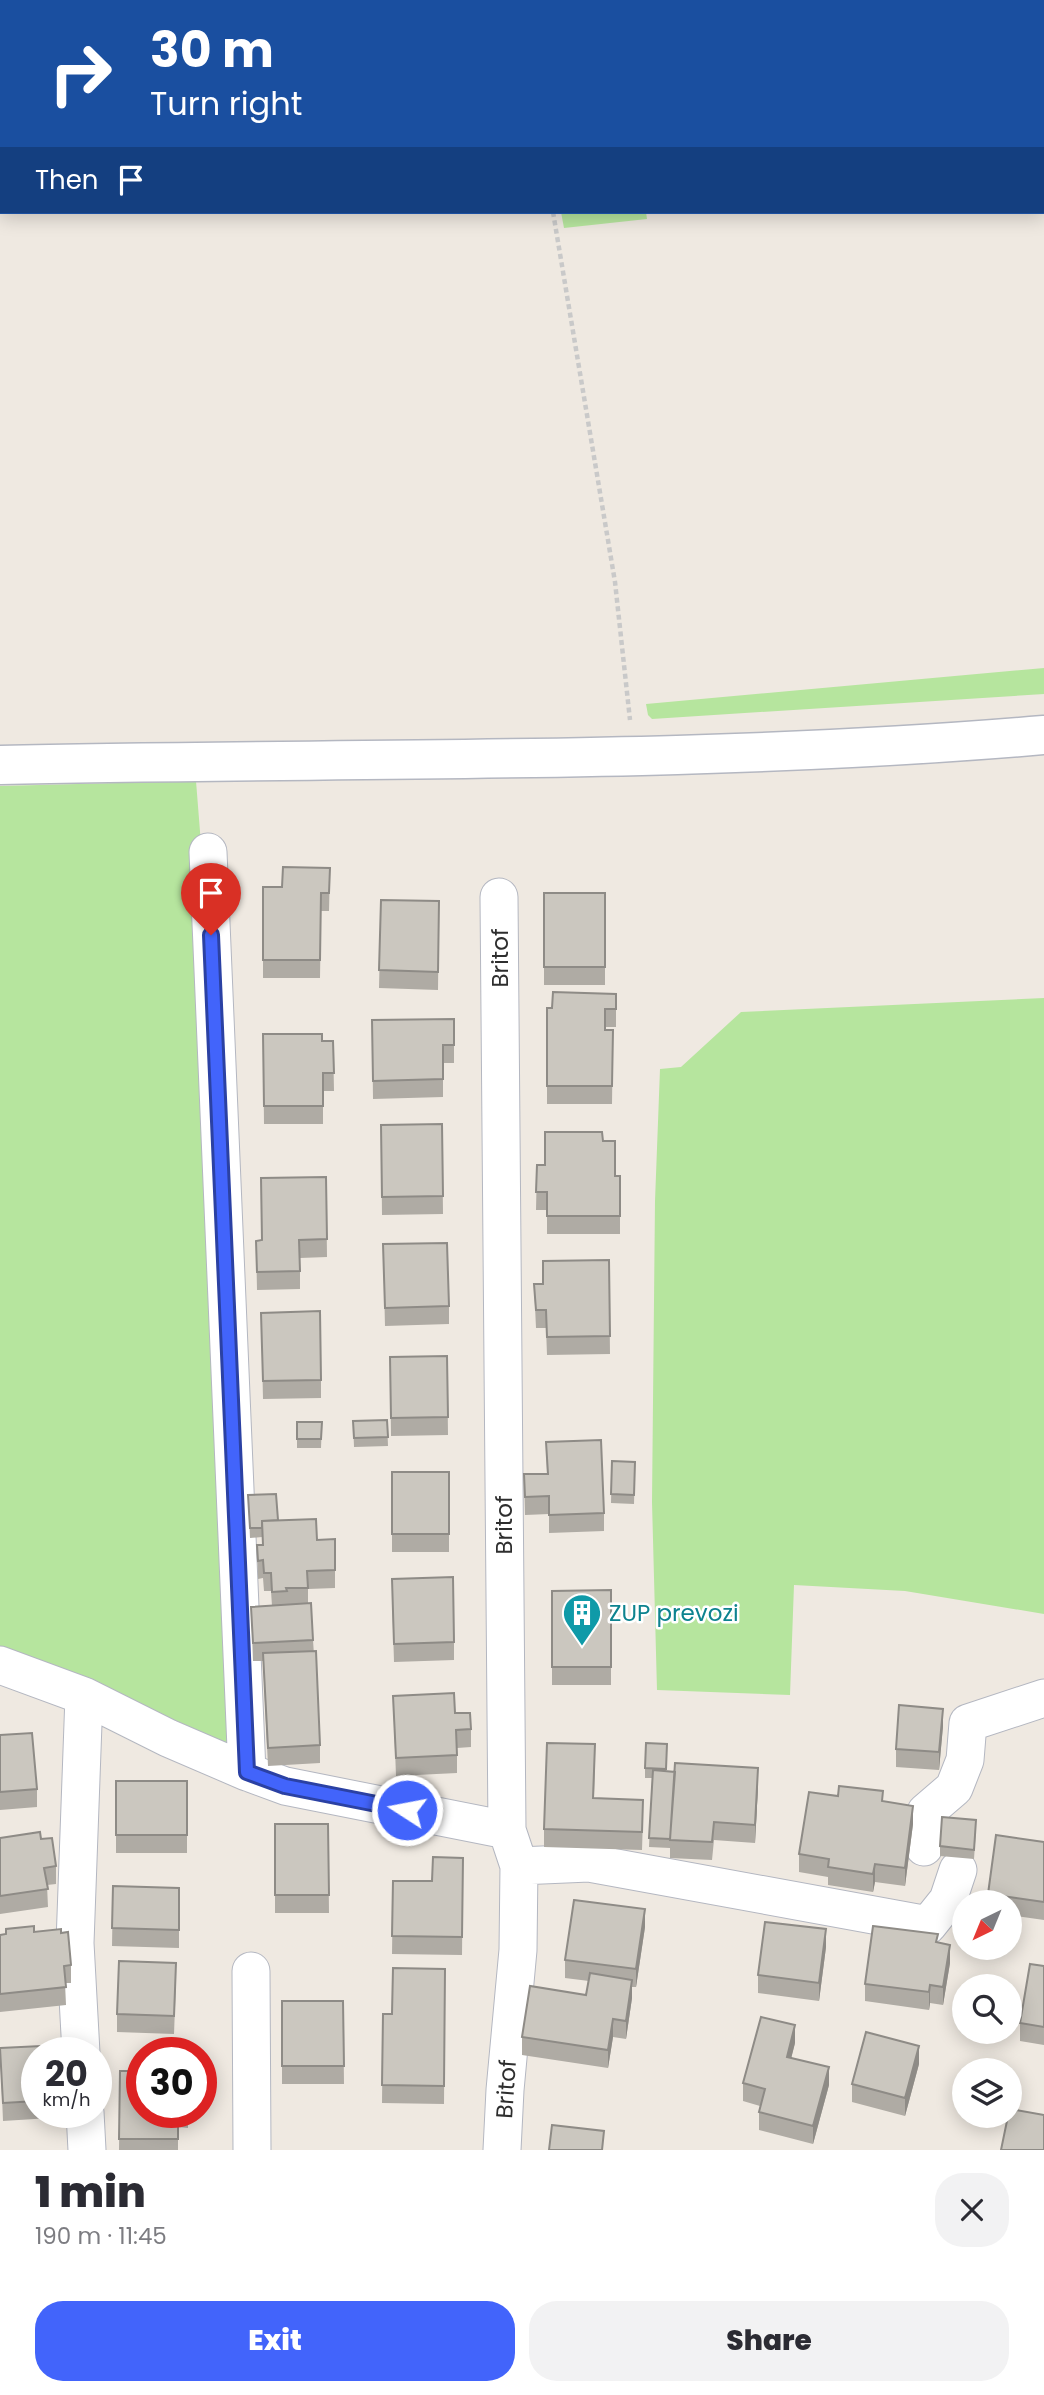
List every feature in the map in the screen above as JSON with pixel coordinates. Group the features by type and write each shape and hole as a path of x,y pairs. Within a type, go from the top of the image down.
{"main road":[{"path":"0,765 634,756 1043,740"}],"street":[{"path":"208,852 247,1772"},
{"name":"Britof","path":"499,897 507,1830 519,1866 518,1950 502,2150"},
{"path":"0,1665 85,1696 168,1738 285,1786 507,1830"},
{"path":"80,2037 75,1943 85,1696"},
{"path":"924,1847 926,1812 954,1788 965,1760 968,1723 1044,1698"},
{"path":"519,1866 589,1863 928,1925 948,1900 958,1870"},
{"path":"251,1972 252,2150"},
{"path":"86,2128 87,2150"}],"path":[{"path":"553,214 615,582 634,756"}],"green space":[{"path":"561,214 646,214 647,219 564,228"},
{"path":"1044,668 1044,694 652,719 648,715 646,704"},
{"path":"196,781 206,907 229,1752 0,1653 0,786"},
{"path":"1044,998 1044,1614 905,1591 794,1585 790,1695 657,1690 652,1502 655,1201 660,1069 681,1067 741,1012"}],"building":[{"path":"283,867 330,868 329,893 321,893 320,960 263,960 263,887 282,887"},
{"path":"544,893 605,893 605,967 544,967"},
{"path":"381,900 439,901 438,972 379,970"},
{"path":"553,992 616,994 616,1009 605,1009 605,1030 613,1030 612,1086 547,1086 547,1008 552,1008"},
{"path":"454,1019 454,1045 443,1045 443,1079 373,1081 372,1020"},
{"path":"263,1034 322,1034 322,1041 333,1041 334,1073 323,1073 323,1106 264,1106"},
{"path":"442,1124 443,1196 382,1197 381,1125"},
{"path":"545,1132 602,1132 603,1141 615,1141 615,1176 620,1176 620,1216 547,1216 547,1192 536,1192 537,1165 545,1165"},
{"path":"326,1177 327,1239 299,1240 300,1271 257,1272 256,1241 262,1240 261,1178"},
{"path":"447,1243 449,1306 385,1308 383,1244"},
{"path":"609,1260 610,1336 547,1337 546,1310 536,1310 534,1284 543,1284 543,1261"},
{"path":"320,1311 321,1380 263,1381 261,1313"},
{"path":"447,1356 448,1417 391,1418 390,1357"},
{"path":"387,1420 388,1437 354,1438 353,1421"},
{"path":"297,1422 322,1422 321,1439 297,1439"},
{"path":"601,1440 604,1513 549,1515 549,1496 525,1497 524,1474 548,1474 546,1442"},
{"path":"612,1461 635,1462 634,1495 611,1494"},
{"path":"392,1472 449,1472 449,1534 392,1534"},
{"path":"276,1494 278,1520 262,1521 262,1528 250,1528 248,1495"},
{"path":"316,1519 317,1540 335,1539 335,1570 307,1571 308,1588 286,1588 287,1591 272,1592 271,1573 264,1573 263,1560 258,1561 257,1545 263,1545 262,1521"},
{"path":"453,1577 454,1642 394,1644 392,1579"},
{"name":"ZUP prevozi","path":"611,1590 611,1667 552,1667 552,1591"},
{"path":"311,1603 313,1640 253,1643 251,1607"},
{"path":"316,1651 320,1745 268,1748 263,1653"},
{"path":"454,1693 455,1713 470,1713 471,1729 456,1730 457,1755 396,1758 393,1696"},
{"path":"899,1705 943,1709 939,1752 896,1749"},
{"path":"32,1733 37,1789 0,1792 0,1735"},
{"path":"547,1743 595,1744 593,1798 643,1800 642,1832 544,1829"},
{"path":"646,1743 667,1744 666,1769 645,1768"},
{"path":"675,1763 758,1768 755,1825 714,1822 712,1842 670,1840"},
{"path":"653,1770 675,1772 670,1839 649,1838"},
{"path":"116,1781 187,1781 187,1835 116,1835"},
{"path":"839,1786 883,1791 882,1801 913,1806 905,1868 875,1864 873,1874 828,1867 829,1859 799,1854 809,1792 838,1796"},
{"path":"942,1817 976,1820 974,1850 940,1846"},
{"path":"275,1824 328,1824 329,1895 275,1895"},
{"path":"40,1832 41,1839 52,1838 56,1866 44,1868 48,1889 0,1896 0,1838"},
{"path":"996,1835 1044,1842 1044,1902 1022,1899 1022,1890 989,1890"},
{"path":"433,1857 463,1858 462,1937 392,1936 393,1881 432,1881"},
{"path":"113,1886 179,1888 179,1930 112,1928"},
{"path":"574,1900 645,1909 636,1969 565,1960"},
{"path":"765,1922 826,1929 819,1983 758,1975"},
{"path":"34,1926 34,1932 61,1929 61,1933 68,1932 71,1965 64,1966 66,1987 0,1994 0,1935 6,1934 6,1929"},
{"path":"873,1926 938,1934 936,1942 950,1945 943,1987 930,1985 929,1992 865,1984"},
{"path":"119,1961 176,1963 174,2016 117,2014"},
{"path":"1030,1964 1044,1966 1044,2027 1022,2023"},
{"path":"393,1968 445,1969 444,2086 382,2085 383,2014 392,2014"},
{"path":"590,1973 632,1980 626,2021 613,2019 608,2050 522,2037 530,1986 586,1995"},
{"path":"282,2001 343,2001 344,2066 282,2066"},
{"path":"761,2017 795,2025 787,2057 829,2067 813,2126 759,2112 765,2089 743,2083"},
{"path":"866,2032 919,2046 905,2098 852,2084"},
{"path":"21,2047 21,2102 3,2103 0,2048"},
{"path":"120,2071 126,2071 126,2128 178,2128 178,2139 119,2139"},
{"path":"1022,2111 1044,2115 1044,2150 1001,2150 1006,2128 1022,2128"},
{"path":"552,2125 604,2131 602,2150 549,2150"}],"place":[{"name":"ZUP prevozi","path":"582,1647"}],"route":[{"path":"211,935 247,1772 285,1786 407,1810"}]}
